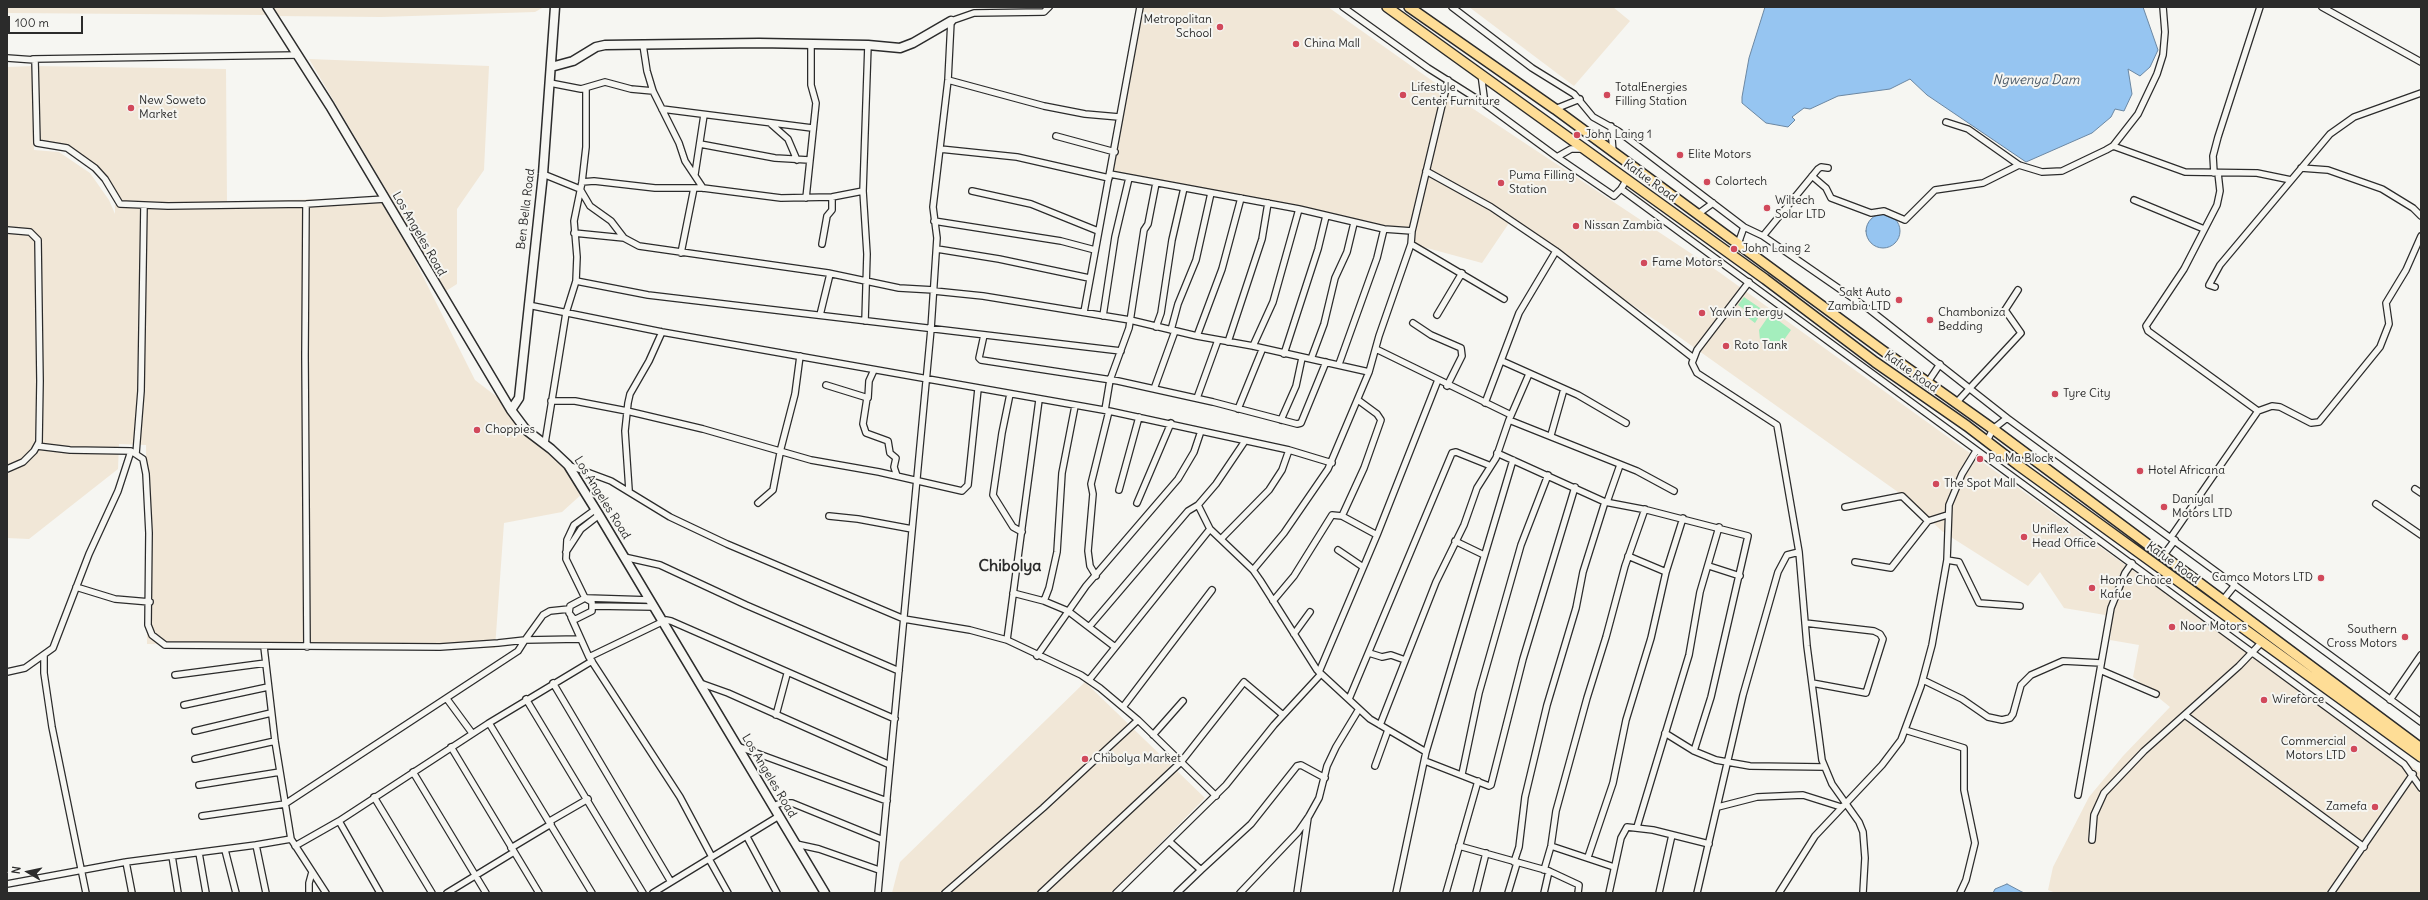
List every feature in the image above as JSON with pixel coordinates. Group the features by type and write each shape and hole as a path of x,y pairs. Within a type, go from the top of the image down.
{"main road":[{"name":"Los Angeles Road","path":"267,7 298,55 511,410 526,430 545,443 568,465 598,512 697,682 825,893"},
{"name":"Ben Bella Road","path":"511,410 519,398 543,174 555,7"},
{"name":"Kafue Road","path":"1387,7 1589,151 1765,279 1875,362 1987,440 2130,546 2421,757"},
{"name":"Kafue Road","path":"1409,7 1555,109 1993,429 2421,748"},
{"path":"551,67 573,61 596,47 643,44 701,43 868,45 905,47 951,21"}],"street":[{"path":"878,893 931,329 937,249 937,232 934,222 933,207 948,80 951,21 974,13 1044,12 1049,7"},
{"path":"1084,312 1098,231 1115,152 1140,7"},
{"path":"1343,7 1485,104 1557,157 1614,196 1627,179"},
{"path":"1452,7 1532,68 1580,99 1593,117 1610,126 1744,227 1763,236 1870,310 2007,418 2173,538 2421,722"},
{"path":"1946,122 1968,130 2019,164 2042,172 2062,171 2113,146 2138,114 2158,74 2163,55 2165,32 2163,7"},
{"path":"2258,411 2148,331 2146,326 2184,269 2217,205 2220,191 2212,156 2260,7"},
{"path":"2322,7 2421,62"},
{"path":"643,44 647,71 653,90 679,143 685,161 703,188"},
{"path":"806,198 812,128 816,103 811,85 811,45"},
{"path":"865,321 866,230 863,191 868,45"},
{"path":"7,58 33,59 298,55"},
{"path":"33,59 35,62 37,143 67,148 95,168 105,179 120,204 306,204 385,199"},
{"path":"1481,73 1485,104"},
{"path":"948,80 1044,106 1085,114 1120,117"},
{"path":"1253,570 1284,533 1332,463 1358,400 1369,372 1411,244 1412,231 1448,80"},
{"path":"550,83 581,89 605,82 631,89 653,90"},
{"path":"545,443 566,313 576,281 577,257 574,233 575,212 582,182 586,147 586,88"},
{"path":"2215,287 2209,285 2220,265 2330,134 2354,117 2421,93"},
{"path":"1555,109 1580,99"},
{"path":"662,109 770,124 812,128"},
{"path":"695,174 704,115"},
{"path":"770,124 788,139 797,160"},
{"path":"1610,126 1614,153"},
{"path":"1056,136 1115,152"},
{"path":"700,144 775,158 809,160"},
{"path":"2113,146 2185,172 2257,173 2291,180"},
{"path":"940,149 1017,157 1110,176 1129,178 1299,209 1384,229 1412,231"},
{"path":"1557,157 1571,149 1589,151"},
{"path":"1812,176 1826,188 1831,198 1870,213 1884,211 1905,220 1935,190 1982,183 2019,164"},
{"path":"1763,236 1818,169 1821,167 1828,168"},
{"path":"2301,168 2328,170 2382,189 2413,208 2421,216"},
{"path":"1426,171 1491,207 1556,251 1692,357"},
{"path":"543,174 580,189 590,206 611,221 624,238"},
{"path":"1103,316 1115,237 1129,178"},
{"path":"582,182 594,181 654,188 703,188 781,198 832,197 863,191"},
{"path":"1096,576 1090,566 1088,551 1093,494 1091,484 1107,411 1110,380 1121,351 1130,320 1144,230 1148,224 1156,183"},
{"path":"681,253 694,188"},
{"path":"1156,327 1161,313 1172,240 1184,188"},
{"path":"1621,188 1758,288 1976,451 2123,556 2404,764 2413,774 2421,788"},
{"path":"972,191 1031,204 1098,231"},
{"path":"1154,389 1173,331 1178,304 1196,260 1211,193"},
{"path":"822,244 827,216 832,210 832,197"},
{"path":"1198,336 1222,269 1241,198"},
{"path":"2134,200 2204,229"},
{"path":"1228,342 1262,239 1268,203"},
{"path":"1698,214 1713,203"},
{"path":"306,204 304,360 307,647"},
{"path":"7,672 25,668 44,656 53,648 76,587 134,452 141,391 144,205"},
{"path":"1253,346 1273,302 1299,209"},
{"path":"1284,354 1318,249 1326,216"},
{"path":"934,222 1061,241 1095,250"},
{"path":"1311,359 1324,324 1336,278 1347,252 1354,223"},
{"path":"1738,244 1744,227"},
{"path":"1339,364 1377,258 1384,229"},
{"path":"7,230 30,232 38,240 40,381 37,446 23,462 7,469"},
{"path":"574,233 624,238 639,246 830,274 899,288 983,296 1130,320 1173,331 1253,346 1262,350 1339,364 1369,372"},
{"path":"2163,556 2173,538 2258,411 2272,406 2280,406 2311,423 2319,422 2380,347 2389,324 2386,303 2406,270 2421,236"},
{"path":"1411,244 1504,299"},
{"path":"937,249 999,259 1089,278"},
{"path":"1485,402 1502,361 1519,313 1556,251"},
{"path":"1437,315 1462,273"},
{"path":"820,315 830,274"},
{"path":"1758,288 1765,279"},
{"path":"576,281 648,295 1121,351"},
{"path":"1749,282 1692,357 1693,368 1777,425 1799,552 1805,623 1824,767 1832,784 1860,822 1863,832 1865,858 1863,893"},
{"path":"1956,403 2021,333 2005,310 2018,290"},
{"path":"528,305 662,332 1171,423 1289,450 1332,463"},
{"path":"1413,323 1431,335 1461,348 1462,356 1447,386"},
{"path":"630,490 626,442 626,411 630,394 649,361 662,332"},
{"path":"984,335 979,358 980,360 1110,380 1197,398 1281,420 1301,423 1324,371 1326,362"},
{"path":"1197,398 1218,340"},
{"path":"1376,349 1447,386 1485,402 1510,417 1637,471 1674,491"},
{"path":"1238,408 1262,350"},
{"path":"758,503 773,490 780,452 795,394 800,356"},
{"path":"1281,420 1296,386 1302,358"},
{"path":"1502,361 1564,390 1626,423"},
{"path":"1928,382 1940,364"},
{"path":"874,370 869,381 869,398 867,398 863,424 866,433 888,441 890,453 896,458 894,467 897,476"},
{"path":"1380,725 1436,582 1464,525 1477,488 1491,466 1497,453 1510,417 1529,374"},
{"path":"1116,893 1216,796 1320,673 1363,567 1378,535 1438,380"},
{"path":"826,385 867,398"},
{"path":"551,401 575,401 626,411 702,429 819,462 917,480 962,491 967,488 978,388"},
{"path":"1551,435 1564,390"},
{"path":"1010,394 1002,433 993,495 1013,527 1022,532"},
{"path":"1007,640 1022,532 1030,455 1039,400"},
{"path":"1342,516 1371,453 1381,420 1377,414 1358,400"},
{"path":"1044,601 1049,588 1058,552 1062,473 1075,406"},
{"path":"1119,490 1139,417"},
{"path":"1987,440 1993,429 2007,418"},
{"path":"1137,503 1171,423"},
{"path":"1037,656 1068,611 1178,479 1194,452 1201,431"},
{"path":"1089,627 1188,511 1198,505 1216,484 1245,441"},
{"path":"37,446 70,450 134,452 145,462 150,631 157,640 165,645 264,647 440,647 525,640 580,639"},
{"path":"1221,539 1269,490 1282,470 1289,450"},
{"path":"1779,893 1815,836 1895,750 1905,730 1923,680 1940,607 1947,560 1947,515 1949,505 1962,474 1976,451"},
{"path":"1349,699 1452,453 1456,452 1491,466"},
{"path":"1497,453 1606,502 1683,518 1720,527 1748,536 1710,702 1694,751"},
{"path":"1396,893 1411,813 1426,752 1513,460"},
{"path":"568,465 597,475 630,490 670,517 720,540 904,619 970,630 1007,640 1037,656 1089,680 1138,720 1216,796"},
{"path":"1508,893 1519,846 1526,793 1547,705 1576,608 1583,572 1620,465"},
{"path":"1462,774 1479,693 1521,545 1548,476"},
{"path":"1425,760 1489,786 1492,785 1521,665 1575,487"},
{"path":"2415,488 2421,493"},
{"path":"1845,507 1902,496 1928,521"},
{"path":"2376,504 2421,535"},
{"path":"1198,505 1210,529 1253,570 1320,673 1359,709 1380,725 1426,752"},
{"path":"1544,893 1546,871 1556,811 1628,556 1645,510"},
{"path":"566,552 581,530 598,512"},
{"path":"594,606 592,602 586,598 566,559 566,552 567,540 574,525 598,512"},
{"path":"1273,601 1294,576 1332,515 1342,516 1378,535"},
{"path":"1856,562 1891,568 1928,521 1947,515"},
{"path":"829,516 858,519 912,529"},
{"path":"1588,857 1615,776 1624,730 1651,638 1666,572 1683,518"},
{"path":"1637,827 1691,646 1700,592 1720,527"},
{"path":"1089,680 1210,529"},
{"path":"1455,541 1484,555"},
{"path":"2123,556 2130,546"},
{"path":"1338,550 1363,567"},
{"path":"1697,893 1743,695 1778,572 1787,556 1799,552"},
{"path":"624,556 660,565 746,606 899,671"},
{"path":"1628,556 1666,572"},
{"path":"1947,560 1959,562 1979,603 2020,606"},
{"path":"2078,795 2111,608 2125,573 2132,563"},
{"path":"1709,566 1740,576"},
{"path":"2223,600 2235,585"},
{"path":"76,587 115,599 150,602"},
{"path":"1123,707 1212,590"},
{"path":"1013,593 1044,601 1068,611 1115,647"},
{"path":"202,816 285,804 518,651 543,615 550,611 569,609 570,606 586,598 652,604"},
{"path":"594,606 652,604"},
{"path":"574,618 592,611 594,606"},
{"path":"569,609 574,618 575,627 580,639 591,659 680,798 728,893"},
{"path":"1294,634 1310,612"},
{"path":"295,846 339,821 489,722 553,684 591,659 666,620 678,624 787,674 895,719"},
{"path":"1805,623 1874,632 1880,634 1883,639 1866,693 1812,683"},
{"path":"2092,840 2094,815 2104,793 2144,751 2185,715 2262,642"},
{"path":"264,647 271,713 291,839 326,893"},
{"path":"1369,653 1382,657 1391,655 1405,660"},
{"path":"2390,700 2421,655"},
{"path":"44,656 44,673 53,734 67,808 86,893"},
{"path":"1923,680 1951,693 1988,717 2002,720 2010,718 2013,714 2021,686 2031,675 2063,661 2101,663"},
{"path":"175,675 266,663"},
{"path":"2100,670 2156,694"},
{"path":"776,715 787,674"},
{"path":"697,682 728,693 890,765"},
{"path":"1040,893 1181,762 1244,682 1283,715"},
{"path":"553,684 671,882"},
{"path":"184,705 268,687"},
{"path":"447,699 472,733"},
{"path":"526,699 588,799 643,893"},
{"path":"1153,735 1183,701"},
{"path":"1240,893 1298,832 1309,816 1319,798 1327,766 1359,709"},
{"path":"195,731 271,713"},
{"path":"2185,715 2364,847"},
{"path":"945,893 1043,808 1138,720"},
{"path":"489,722 592,893"},
{"path":"1375,766 1388,730"},
{"path":"1905,730 1964,748 1964,790 1976,843 1966,880 1960,893"},
{"path":"1665,733 1694,751 1727,762 1750,766 1824,767"},
{"path":"195,759 275,741"},
{"path":"736,746 887,801"},
{"path":"451,747 539,893"},
{"path":"1177,893 1251,824 1297,766 1301,765 1325,778"},
{"path":"199,785 280,772"},
{"path":"413,772 486,893"},
{"path":"2331,893 2413,774"},
{"path":"1446,893 1478,781"},
{"path":"1718,807 1757,797 1803,795 1841,807"},
{"path":"374,797 432,893"},
{"path":"446,893 475,876 550,823 588,799"},
{"path":"773,806 781,803 792,804 883,840"},
{"path":"653,893 747,837 779,816"},
{"path":"1297,893 1309,816"},
{"path":"339,821 380,893"},
{"path":"1608,893 1624,831 1627,827 1637,827 1672,834 1709,844"},
{"path":"1659,893 1672,834"},
{"path":"747,837 777,893"},
{"path":"7,884 126,862 225,850 291,839"},
{"path":"1170,842 1201,870"},
{"path":"796,844 819,849 879,870"},
{"path":"256,845 266,893"},
{"path":"1459,846 1546,871 1579,885 1578,893"},
{"path":"1551,846 1588,857 1614,867"},
{"path":"225,850 236,893"},
{"path":"199,853 206,893"},
{"path":"1476,893 1486,853"},
{"path":"172,856 178,893"},
{"path":"126,862 132,893"},
{"path":"309,893 308,883 312,872"}],"shaded area":[{"path":"7,7 263,7 265,15 7,13"},
{"path":"268,7 544,7 535,12 381,17 274,16"},
{"path":"869,7 951,7 869,8"},
{"path":"1141,7 1328,7 1451,94 1719,272 2135,572 2421,773 2421,893 2056,893 2048,890 2053,867 2089,797 2123,756 2170,707 2133,677 2139,645 2110,640 2111,632 2105,615 2064,608 2040,572 2028,586 1943,532 1905,497 1661,324 1509,223 1482,263 1416,245 1404,229 1113,175"},
{"path":"1469,7 1613,7 1630,21 1574,86"},
{"path":"309,59 489,66 484,170 457,209 457,284 446,291"},
{"path":"33,66 34,150 59,152 90,173 109,200 115,214 115,205 122,204 92,168 68,152 36,146 35,66 226,69 227,202 383,197 475,380 518,413 557,452 583,493 562,512 504,523 495,648 147,644 146,445 119,444 118,469 29,539 7,538 7,67"},
{"name":"Chibolya Market","path":"1085,682 1205,798 1111,893 892,893 900,862"}],"green space":[{"path":"1744,297 1763,310 1755,323 1743,314 1745,310 1738,305"},
{"path":"1770,314 1791,330 1776,351 1760,340 1759,330"}],"water":[{"name":"Ngwenya Dam","path":"1765,7 2143,7 2158,50 2150,67 2140,76 2128,69 2132,94 2124,111 2115,109 2111,117 2092,133 2026,162 1927,95 1910,79 1890,89 1838,96 1810,109 1804,108 1792,117 1795,120 1788,127 1766,123 1742,103 1749,58"},
{"path":"1883,214 1895,219 1900,231 1895,243 1883,248 1871,243 1866,231 1871,219"},
{"path":"2007,884 2025,893 1993,893 1995,889"}],"place":[{"name":"Metropolitan School","path":"1220,27"},
{"name":"China Mall","path":"1296,44"},
{"name":"Lifestyle Center Furniture","path":"1403,95"},
{"name":"TotalEnergies Filling Station","path":"1607,95"},
{"name":"New Soweto Market","path":"131,108"},
{"name":"John Laing 1","path":"1577,135"},
{"name":"Elite Motors","path":"1680,155"},
{"name":"Colortech","path":"1707,182"},
{"name":"Puma Filling Station","path":"1501,183"},
{"name":"Wiltech Solar LTD","path":"1767,208"},
{"name":"Nissan Zambia","path":"1576,226"},
{"name":"John Laing 2","path":"1734,249"},
{"name":"Fame Motors","path":"1644,263"},
{"name":"Sakt Auto Zambia LTD","path":"1899,300"},
{"name":"Yawin Energy","path":"1702,313"},
{"name":"Chamboniza Bedding","path":"1930,320"},
{"name":"Roto Tank","path":"1726,346"},
{"name":"Tyre City","path":"2055,394"},
{"name":"Choppies","path":"477,430"},
{"name":"Pa Ma Block","path":"1980,459"},
{"name":"Hotel Africana","path":"2140,471"},
{"name":"The Spot Mall","path":"1936,484"},
{"name":"Daniyal Motors LTD","path":"2164,507"},
{"name":"Uniflex Head Office","path":"2024,537"},
{"name":"Camco Motors LTD","path":"2321,578"},
{"name":"Home Choice Kafue","path":"2092,588"},
{"name":"Noor Motors","path":"2172,627"},
{"name":"Southern Cross Motors","path":"2405,637"},
{"name":"Wireforce","path":"2264,700"},
{"name":"Commercial Motors LTD","path":"2354,749"},
{"name":"Chibolya Market","path":"1085,759"},
{"name":"Zamefa","path":"2375,807"}],"district":[{"name":"Chibolya","path":"1010,566"}]}
